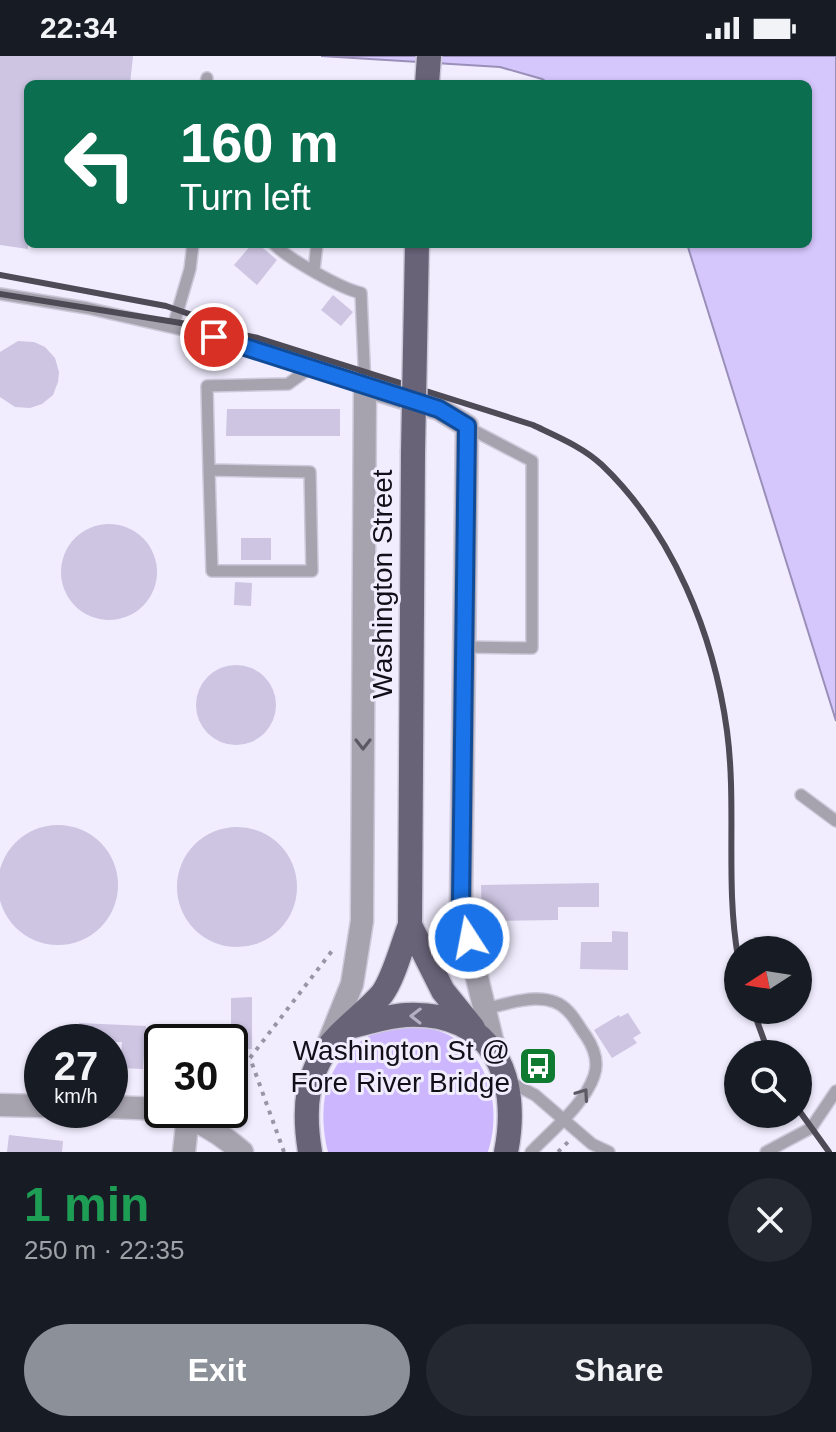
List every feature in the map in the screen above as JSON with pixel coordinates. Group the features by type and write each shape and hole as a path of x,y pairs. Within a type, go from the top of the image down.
{"main road":[{"path":"427,80 429,56"},
{"name":"Washington Street","path":"310,1152 305,1124 311,1076 326,1049 385,990 410,925 417,248"},
{"name":"Washington Street","path":"410,925 443,991 489,1047"},
{"path":"346,1028 406,1015 430,1016 450,1020 489,1047 508,1081 512,1120 506,1152"}],"street":[{"path":"326,1049 352,984 362,921 365,386 439,409 467,426 461,902 485,1009 489,1047"},
{"path":"0,1105 24,1106"},
{"path":"184,1152 187,1128"},
{"path":"211,1128 242,1152"}],"lane":[{"path":"173,327 190,269 193,248"},
{"path":"0,294 87,308 214,337 365,386 361,293 345,290 278,248"},
{"path":"314,270 317,248"},
{"path":"209,470 310,472 312,571 212,571 209,470 207,386 288,384 310,368"},
{"path":"465,647 532,648 532,461 467,426"},
{"path":"801,795 836,821"},
{"path":"485,1009 521,1000 554,1002 566,1008 592,1045 596,1061 594,1076 584,1096 531,1152"},
{"path":"508,1081 535,1095 592,1144 609,1152"},
{"path":"766,1152 811,1128 834,1099"}],"path":[{"path":"284,1152 250,1058 344,935"},
{"path":"558,1152 571,1139"}],"shaded area":[{"path":"321,56 836,56 836,721 688,248 812,248 812,80 544,80 500,67"},
{"path":"394,1026 422,1027 446,1034 463,1044 476,1058 491,1093 494,1113 488,1152 328,1152 324,1110 332,1073 356,1045"}],"building":[{"path":"0,56 133,56 130,80 24,80 24,248 28,249 0,245"},
{"path":"249,248 263,248 277,260 257,285 234,265"},
{"path":"333,295 353,312 341,326 321,310"},
{"path":"18,341 34,342 45,347 55,358 59,372 53,395 42,404 30,408 15,407 0,397 0,352"},
{"path":"227,409 340,409 340,436 226,436"},
{"path":"109,524 127,528 143,538 153,554 157,572 153,590 143,606 127,616 109,620 91,616 75,606 65,590 61,572 65,554 75,538 91,528"},
{"path":"241,538 271,538 271,560 241,560"},
{"path":"235,582 252,583 251,606 234,605"},
{"path":"236,665 251,668 264,677 273,690 276,705 273,720 264,733 251,742 236,745 221,742 208,733 199,720 196,705 199,690 208,677 221,668"},
{"path":"46,826 70,826 92,835 108,851 117,873 117,897 108,919 92,935 70,944 46,944 24,935 8,919 -1,897 -1,873 8,851 24,835"},
{"path":"237,827 260,832 279,845 292,864 297,887 292,910 279,929 260,942 237,947 214,942 195,929 182,910 177,887 182,864 195,845 214,832"},
{"path":"599,883 599,907 558,907 558,920 489,921 482,917 481,885"},
{"path":"612,931 628,932 628,970 580,969 581,942 612,942"},
{"path":"252,997 252,1049 248,1049 248,1024 231,1024 231,998"},
{"path":"628,1013 641,1033 633,1038 637,1043 612,1058 594,1030"},
{"path":"128,1025 144,1026 143,1069 128,1068"},
{"path":"9,1135 63,1141 62,1152 7,1152"}],"railway":[{"path":"0,275 166,306 201,318"},
{"path":"0,294 258,338 533,425 578,447 602,465 650,522 669,554 686,588 712,658 730,759 735,936"},
{"path":"758,1024 764,1040"},
{"path":"812,1128 829,1152"}],"place":[{"name":"Washington St @ Fore River Bridge","path":"538,1066"}],"route":[{"path":"214,337 439,409 467,426 461,902 469,938"}]}
